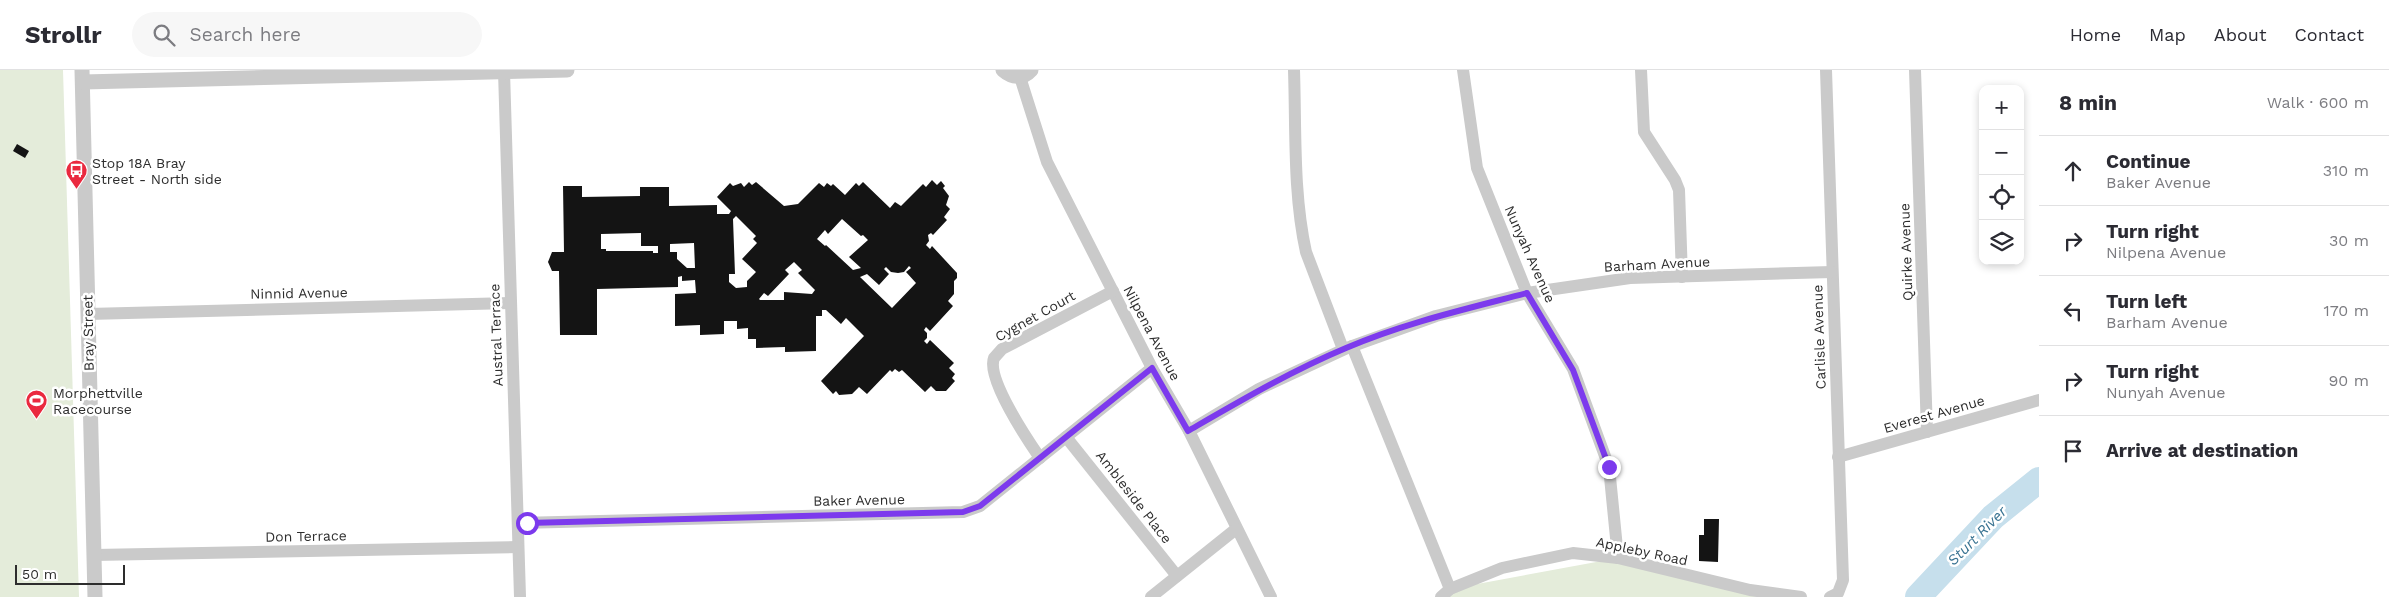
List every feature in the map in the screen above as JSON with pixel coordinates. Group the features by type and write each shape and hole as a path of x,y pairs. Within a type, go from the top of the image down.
{"street":[{"path":"82,76 567,70"},
{"path":"1003,70 1010,75 1026,73"},
{"path":"1294,70 1298,190 1306,252 1348,348"},
{"name":"Nunyah Avenue","path":"1463,70 1476,168 1527,293 1573,370 1609,467 1618,558"},
{"path":"1641,70 1644,132 1675,180 1679,190 1682,277"},
{"name":"Carlisle Avenue","path":"1826,70 1843,580 1838,593 1830,597"},
{"name":"Quirke Avenue","path":"1915,70 1927,432"},
{"name":"Austral Terrace","path":"504,71 520,597"},
{"name":"Nilpena Avenue","path":"1026,73 1048,162 1152,368 1188,431 1271,597"},
{"name":"Bray Street","path":"82,76 95,597"},
{"name":"Barham Avenue","path":"1188,431 1259,389 1348,348 1436,316 1527,293 1630,278 1832,272"},
{"name":"Cygnet Court","path":"1040,458 1026,438 993,374 994,358 1002,349 1113,291"},
{"name":"Ninnid Avenue","path":"88,314 511,303"},
{"name":"Appleby Road","path":"1348,348 1446,593 1502,568 1573,553 1618,558 1750,590 1801,597"},
{"name":"Baker Avenue","path":"518,523 963,512 980,506 1152,368"},
{"name":"Everest Avenue","path":"1838,457 2039,400"},
{"name":"Ambleside Place","path":"1066,437 1177,576"},
{"path":"1151,597 1236,529"},
{"name":"Don Terrace","path":"94,555 518,547"}],"green space":[{"name":"Morphettville Racecourse","path":"0,70 63,70 79,597 0,597"},
{"path":"1618,558 1808,597 1442,597 1450,589"}],"building":[{"path":"17,144 29,151 25,158 13,151"},
{"path":"932,180 937,185 941,181 945,186 943,188 949,196 946,205 950,209 944,217 947,220 933,235 931,233 928,235 929,241 926,245 930,249 932,246 957,273 957,278 954,281 954,294 948,301 953,306 930,331 926,327 924,330 927,333 927,338 924,341 927,344 930,340 954,363 949,368 955,374 952,378 955,381 946,391 936,391 931,386 925,392 902,370 899,372 895,369 892,372 890,370 867,394 859,387 852,394 839,395 836,391 833,394 821,381 864,336 846,318 841,324 826,310 822,310 822,316 816,316 816,351 785,352 785,347 756,348 756,339 748,339 748,328 737,329 737,321 724,321 724,334 700,335 700,325 675,326 675,294 696,293 695,280 682,281 682,276 678,277 678,287 597,289 597,335 560,335 559,271 552,271 548,262 552,252 564,252 563,186 582,186 582,197 640,196 640,187 669,187 669,206 717,205 717,214 729,214 731,211 717,197 730,183 733,186 741,183 744,187 749,182 752,185 756,182 784,206 798,204 819,183 824,187 827,183 831,186 833,184 845,195 856,183 859,186 863,182 890,208 895,202 901,206 923,184 926,187","holes":["736,216 756,236 753,239 757,243 742,259 756,272 747,281 747,287 736,288 729,282 729,274 735,274 733,219","842,219 868,240 849,257 861,268 853,270 817,239 825,230 828,234","641,233 641,246 658,246 658,253 653,253 653,251 606,251 606,249 601,249 601,234","694,243 695,268 687,268 677,259 677,252 670,252 670,244","794,262 802,270 798,273 815,290 812,294 784,292 784,300 759,299 764,293 768,296 789,274 785,270","909,266 911,268 906,272 916,283 892,308 860,277 867,274 879,285 889,274 884,269 886,267 891,272 904,272"]},
{"path":"1704,519 1719,519 1718,562 1699,561 1699,535 1704,535"}],"waterway":[{"name":"Sturt River","path":"1918,597 1993,517 2039,480"}],"place":[{"name":"Stop 18A Bray Street - North side","path":"76,190"},
{"name":"Morphettville Racecourse","path":"37,420"}],"route":[{"path":"527,523 963,512 980,506 1152,368 1188,431 1259,389 1347,348 1436,316 1527,293 1573,370 1609,467"}]}
